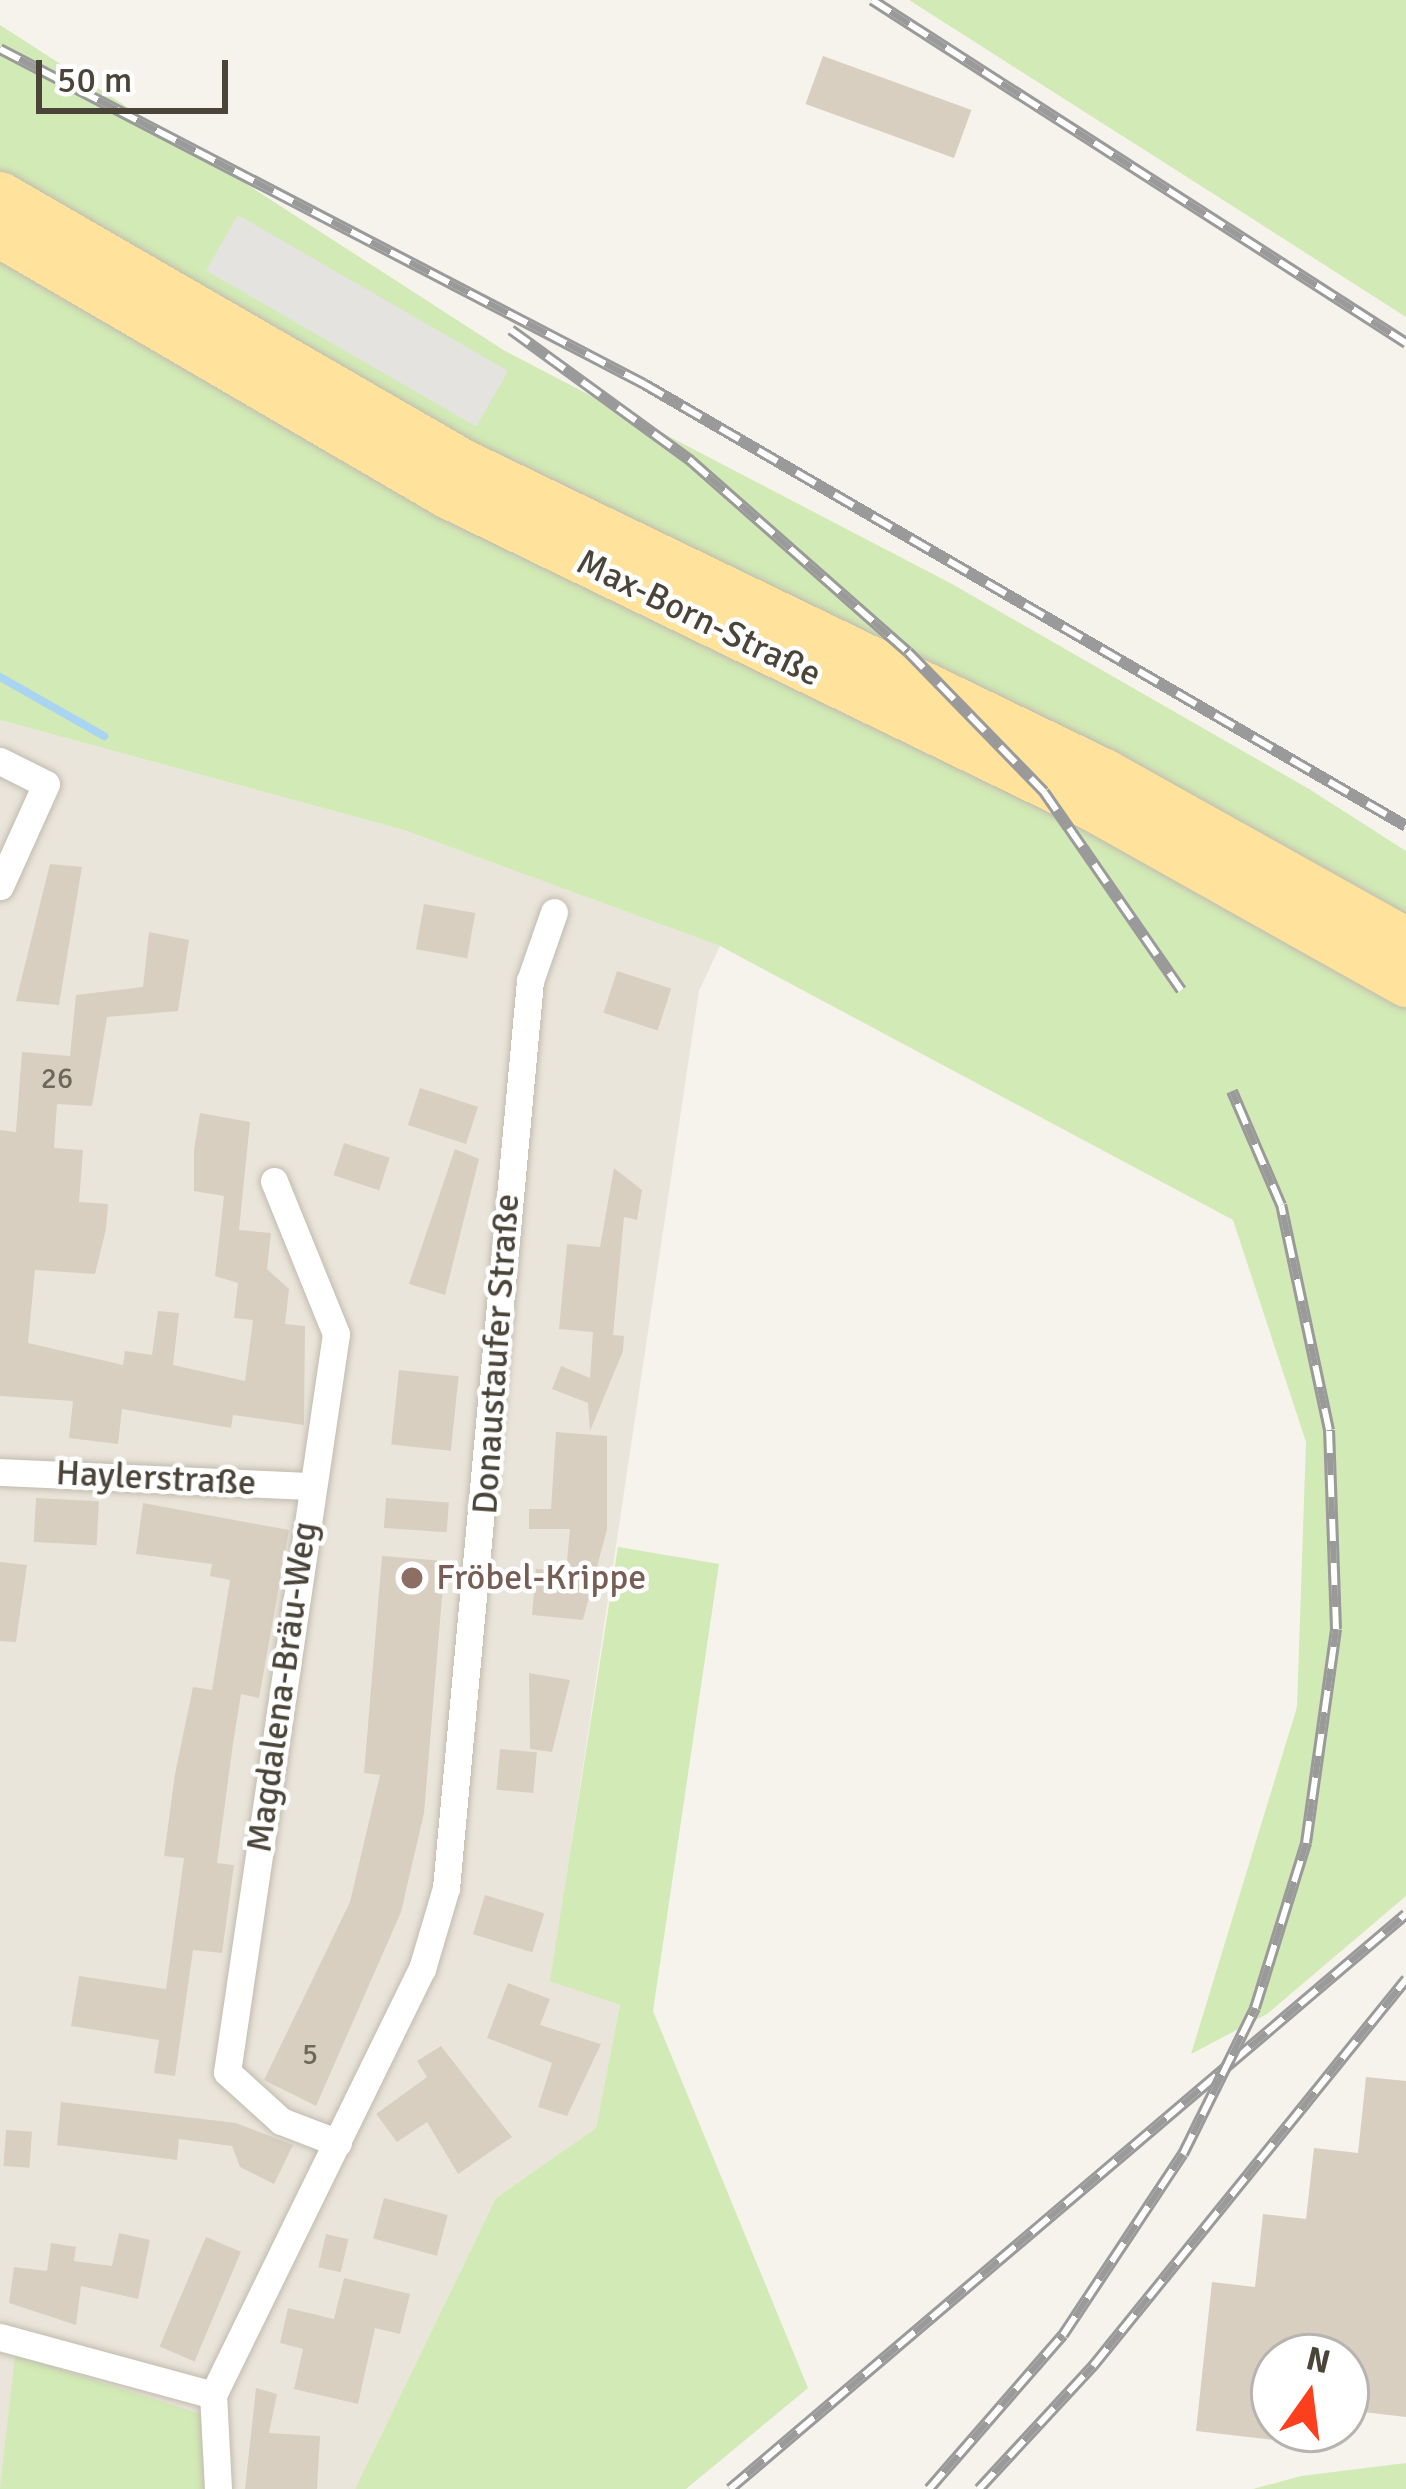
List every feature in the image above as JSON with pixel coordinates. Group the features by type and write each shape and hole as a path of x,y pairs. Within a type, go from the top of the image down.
{"main road":[{"name":"Max-Born-Straße","path":"0,194 462,461 1106,772 1406,940"},
{"name":"Max-Born-Straße","path":"0,235 446,495 1090,807 1406,984"}],"street":[{"path":"0,760 46,784 0,886"},
{"name":"Donaustaufer Straße","path":"213,2396 422,1969 457,1830 501,1246 530,981 554,912"},
{"name":"Magdalena-Bräu-Weg","path":"274,1180 335,1334 227,2072 281,2121 338,2143"},
{"name":"Haylerstraße","path":"0,1472 312,1486"},
{"path":"0,2337 213,2396 218,2489"}],"shaded area":[{"path":"238,215 508,371 476,426 206,270"},
{"path":"0,720 404,830 720,946 699,991 551,1980 620,2005 596,2128 496,2198 355,2489 0,2489"}],"green space":[{"path":"909,0 1406,0 1406,317 1176,170"},
{"path":"0,25 505,351 952,584 1309,789 1406,851 1406,918 1109,752 464,441 0,174"},
{"path":"0,255 437,513 1087,825 1406,1006 1406,1896 1267,2014 1191,2054 1297,1707 1306,1442 1233,1220 720,946 404,830 0,720"},
{"path":"618,1547 719,1564 653,2011 808,2388 686,2489 355,2489 496,2198 596,2128 620,2005 550,1981"},
{"path":"15,2355 204,2415 206,2489 0,2489"},
{"path":"1406,2463 1406,2489 1253,2489 1301,2476"}],"building":[{"path":"823,56 971,110 954,158 806,104"},
{"path":"50,864 82,867 59,1005 16,1001"},
{"path":"424,904 475,913 467,958 416,949"},
{"path":"149,932 189,940 178,1011 107,1017 92,1106 57,1104 54,1148 83,1150 79,1202 108,1204 106,1229 95,1274 35,1270 28,1343 123,1365 125,1351 152,1355 158,1311 179,1313 173,1365 245,1381 253,1320 234,1318 238,1283 215,1276 224,1196 194,1191 194,1150 200,1113 250,1122 239,1230 271,1233 267,1269 289,1289 285,1324 305,1326 304,1425 233,1415 231,1428 122,1409 118,1444 69,1438 73,1401 0,1396 0,1130 16,1132 22,1052 70,1056 76,995 143,987"},
{"path":"617,971 671,989 658,1030 603,1013"},
{"path":"420,1088 478,1107 466,1144 408,1125"},
{"path":"344,1143 390,1158 379,1190 333,1175"},
{"path":"455,1149 479,1159 445,1295 409,1284"},
{"path":"614,1168 642,1190 637,1220 624,1217 613,1335 624,1336 623,1351 590,1431 588,1403 552,1389 561,1366 590,1378 593,1332 559,1329 567,1244 600,1247"},
{"path":"399,1370 459,1376 451,1451 391,1445"},
{"path":"556,1432 607,1436 607,1529 583,1620 532,1615 536,1569 566,1571 570,1529 529,1529 529,1509 551,1509"},
{"path":"36,1498 99,1501 97,1545 34,1542"},
{"path":"386,1498 449,1502 447,1532 384,1528"},
{"path":"143,1503 289,1530 259,1698 241,1694 233,1744 217,1863 234,1865 222,1953 193,1950 175,2076 154,2073 159,2040 71,2026 79,1976 166,1989 184,1858 164,1856 175,1774 193,1687 212,1690 230,1580 210,1576 212,1564 136,1554"},
{"path":"382,1556 445,1561 424,1813 401,1912 316,2106 264,2080 350,1902 380,1775 364,1773"},
{"path":"0,1562 27,1565 16,1642 0,1641"},
{"path":"529,1673 570,1680 552,1752 530,1749"},
{"path":"500,1749 537,1752 533,1793 496,1790"},
{"path":"485,1895 544,1913 532,1952 473,1934"},
{"path":"508,1983 550,1999 540,2025 601,2044 567,2116 538,2107 552,2063 487,2038"},
{"path":"441,2046 512,2137 458,2174 427,2122 397,2142 376,2114 427,2077 417,2061"},
{"path":"1366,2077 1406,2081 1406,2417 1370,2413 1370,2333 1250,2333 1250,2437 1196,2431 1212,2282 1255,2287 1263,2214 1306,2219 1314,2148 1358,2153"},
{"path":"61,2102 236,2123 293,2145 274,2184 240,2167 232,2146 179,2139 177,2160 57,2145"},
{"path":"6,2130 32,2132 29,2168 3,2166"},
{"path":"384,2198 448,2215 437,2256 373,2239"},
{"path":"119,2233 150,2240 138,2299 81,2286 76,2325 9,2303 14,2267 47,2271 51,2243 76,2247 74,2261 112,2266"},
{"path":"326,2234 348,2239 341,2272 318,2267"},
{"path":"206,2237 241,2252 194,2361 160,2347"},
{"path":"344,2278 410,2294 400,2334 375,2328 358,2404 294,2389 303,2349 280,2343 288,2308 334,2319"},
{"path":"256,2388 277,2394 269,2433 320,2436 317,2489 245,2489"}],"waterway":[{"path":"0,677 104,736"}],"railway":[{"path":"872,0 1406,343"},
{"path":"0,49 644,384 1406,826"},
{"path":"511,330 691,461 908,652 1044,792 1181,990"},
{"path":"929,2489 1063,2335 1183,2154 1255,2008 1306,1843 1336,1629 1329,1430 1281,1205 1232,1091"},
{"path":"730,2489 1406,1914"},
{"path":"979,2489 1093,2366 1406,1979"}],"place":[{"name":"Fröbel-Krippe","path":"412,1578"}]}
